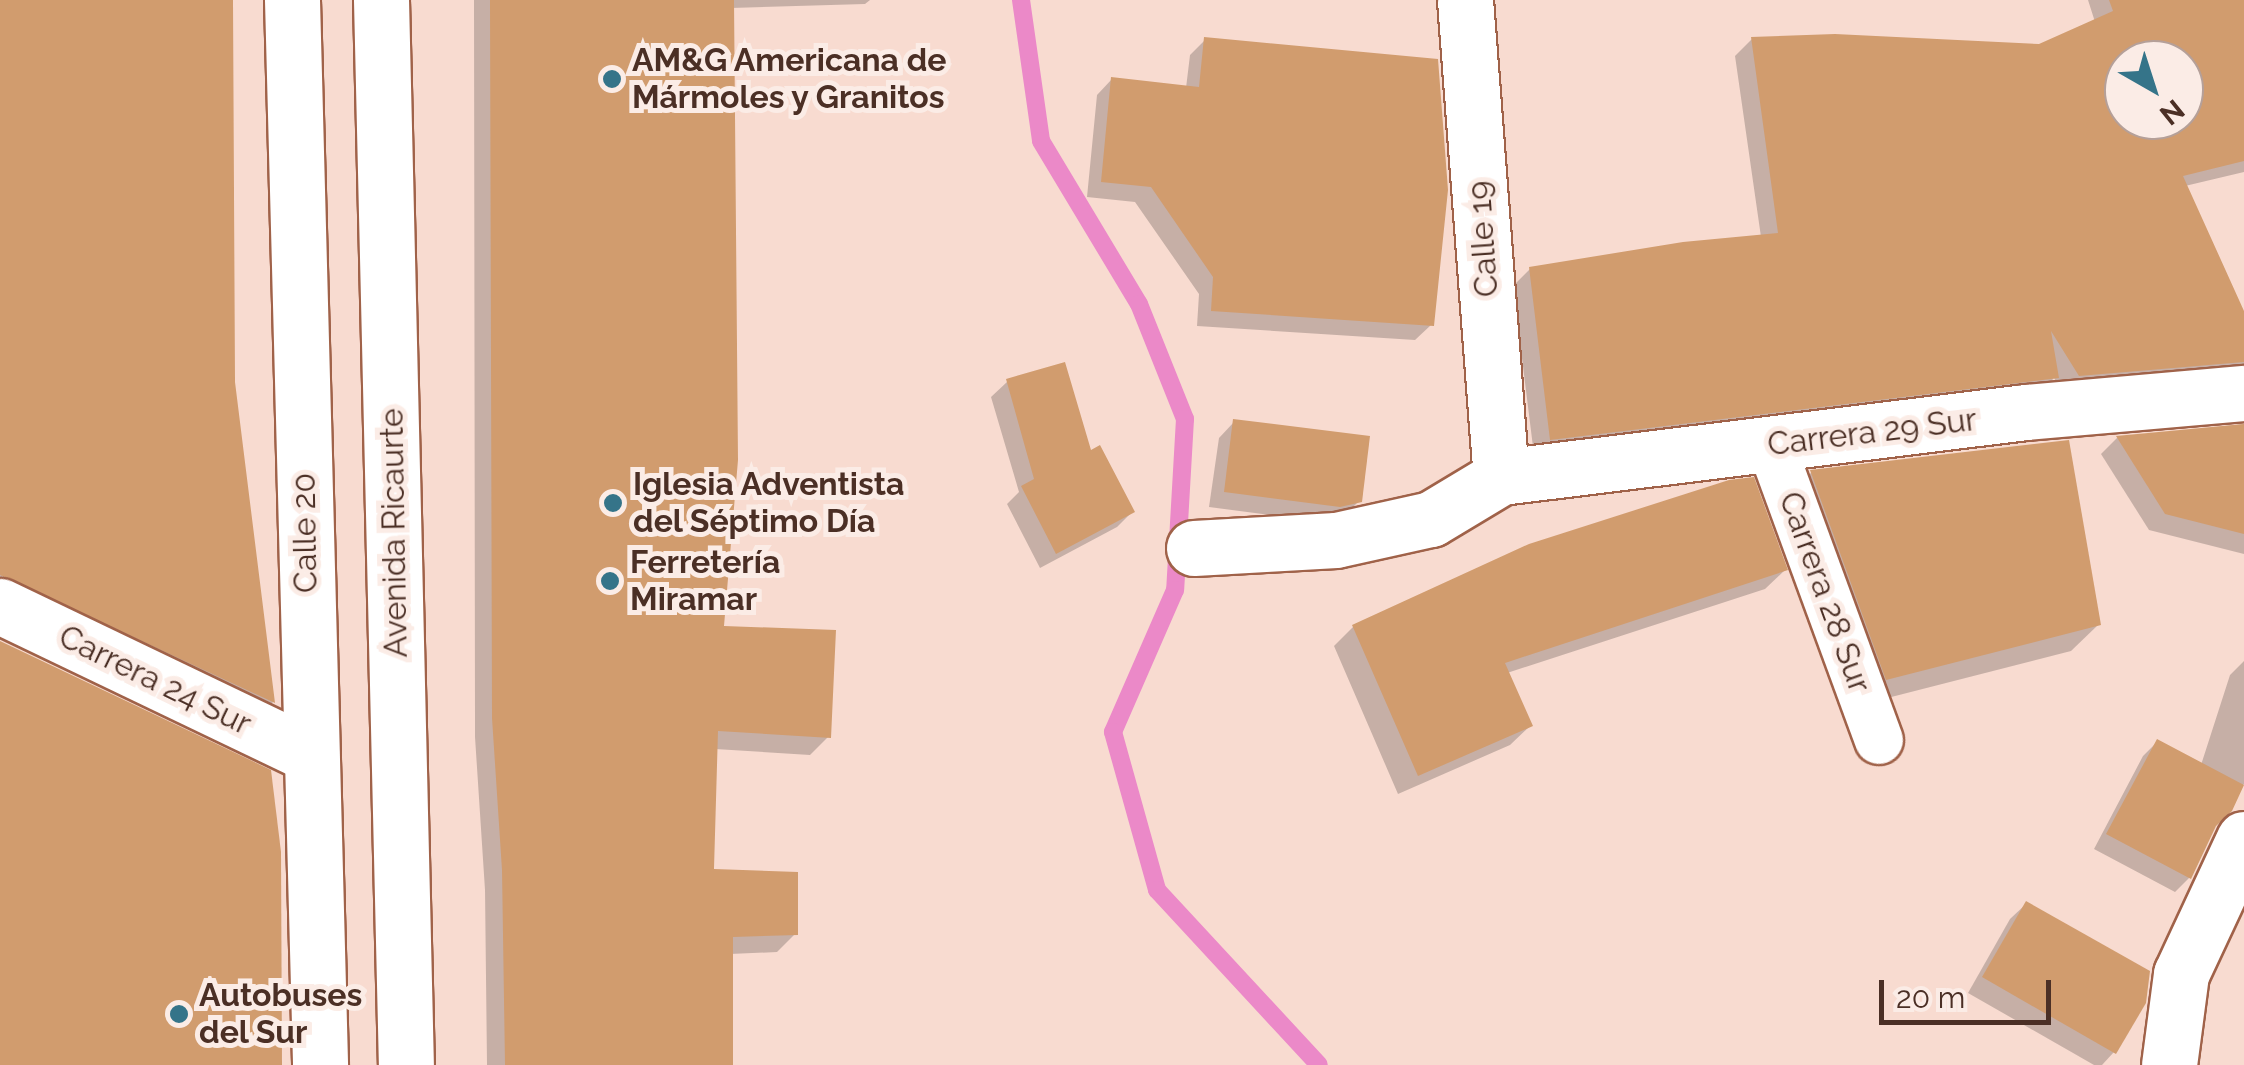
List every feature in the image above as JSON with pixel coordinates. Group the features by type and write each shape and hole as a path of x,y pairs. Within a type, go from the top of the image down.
{"street":[{"name":"Calle 20","path":"292,0 320,1065"},
{"name":"Avenida Ricaurte","path":"381,0 406,1065"},
{"name":"Calle 19","path":"1465,0 1501,477"},
{"name":"Carrera 29 Sur","path":"1501,477 2026,412 2244,393"},
{"name":"Carrera 28 Sur","path":"1771,445 1878,740"},
{"path":"1194,548 1336,540 1431,519 1501,477"},
{"name":"Carrera 24 Sur","path":"0,606 310,755"},
{"path":"2169,1065 2181,974 2244,840"}],"building":[{"path":"0,0 233,0 235,382 275,703 0,575"},
{"path":"490,0 734,0 738,460 724,626 836,630 831,738 718,731 714,869 798,872 798,935 733,937 733,1065 505,1065 502,870 492,718"},
{"path":"2109,0 2244,0 2244,161 2183,176 2244,311 2244,362 2079,376 2051,331 2059,378 1550,440 1529,267 1683,242 1778,233 1751,37 1835,34 2039,44 2113,11"},
{"path":"1204,37 1438,59 1448,190 1434,326 1211,311 1213,277 1151,187 1101,182 1111,77 1199,87"},
{"path":"1065,362 1091,450 1100,445 1135,512 1056,554 1021,486 1034,479 1006,379"},
{"path":"1233,419 1370,436 1362,502 1340,507 1224,492"},
{"path":"2244,424 2244,534 2165,514 2116,436"},
{"path":"2069,440 2101,625 1886,680 1810,470"},
{"path":"1754,477 1788,570 1505,663 1533,726 1418,776 1352,625 1529,544 1729,480"},
{"path":"0,641 271,770 281,852 282,1065 0,1065"},
{"path":"2157,739 2244,785 2232,811 2216,826 2191,879 2106,834"},
{"path":"2026,901 2150,971 2146,1003 2116,1054 1982,977"}],"waterway":[{"path":"1021,0 1041,141 1139,304 1185,419 1175,590 1113,732 1157,890 1319,1065"}],"place":[{"name":"AM&G Americana de Mármoles y Granitos","path":"612,79"},
{"name":"Iglesia Adventista del Séptimo Día","path":"613,503"},
{"name":"Ferretería Miramar","path":"610,581"},
{"name":"Autobuses del Sur","path":"179,1014"}]}
